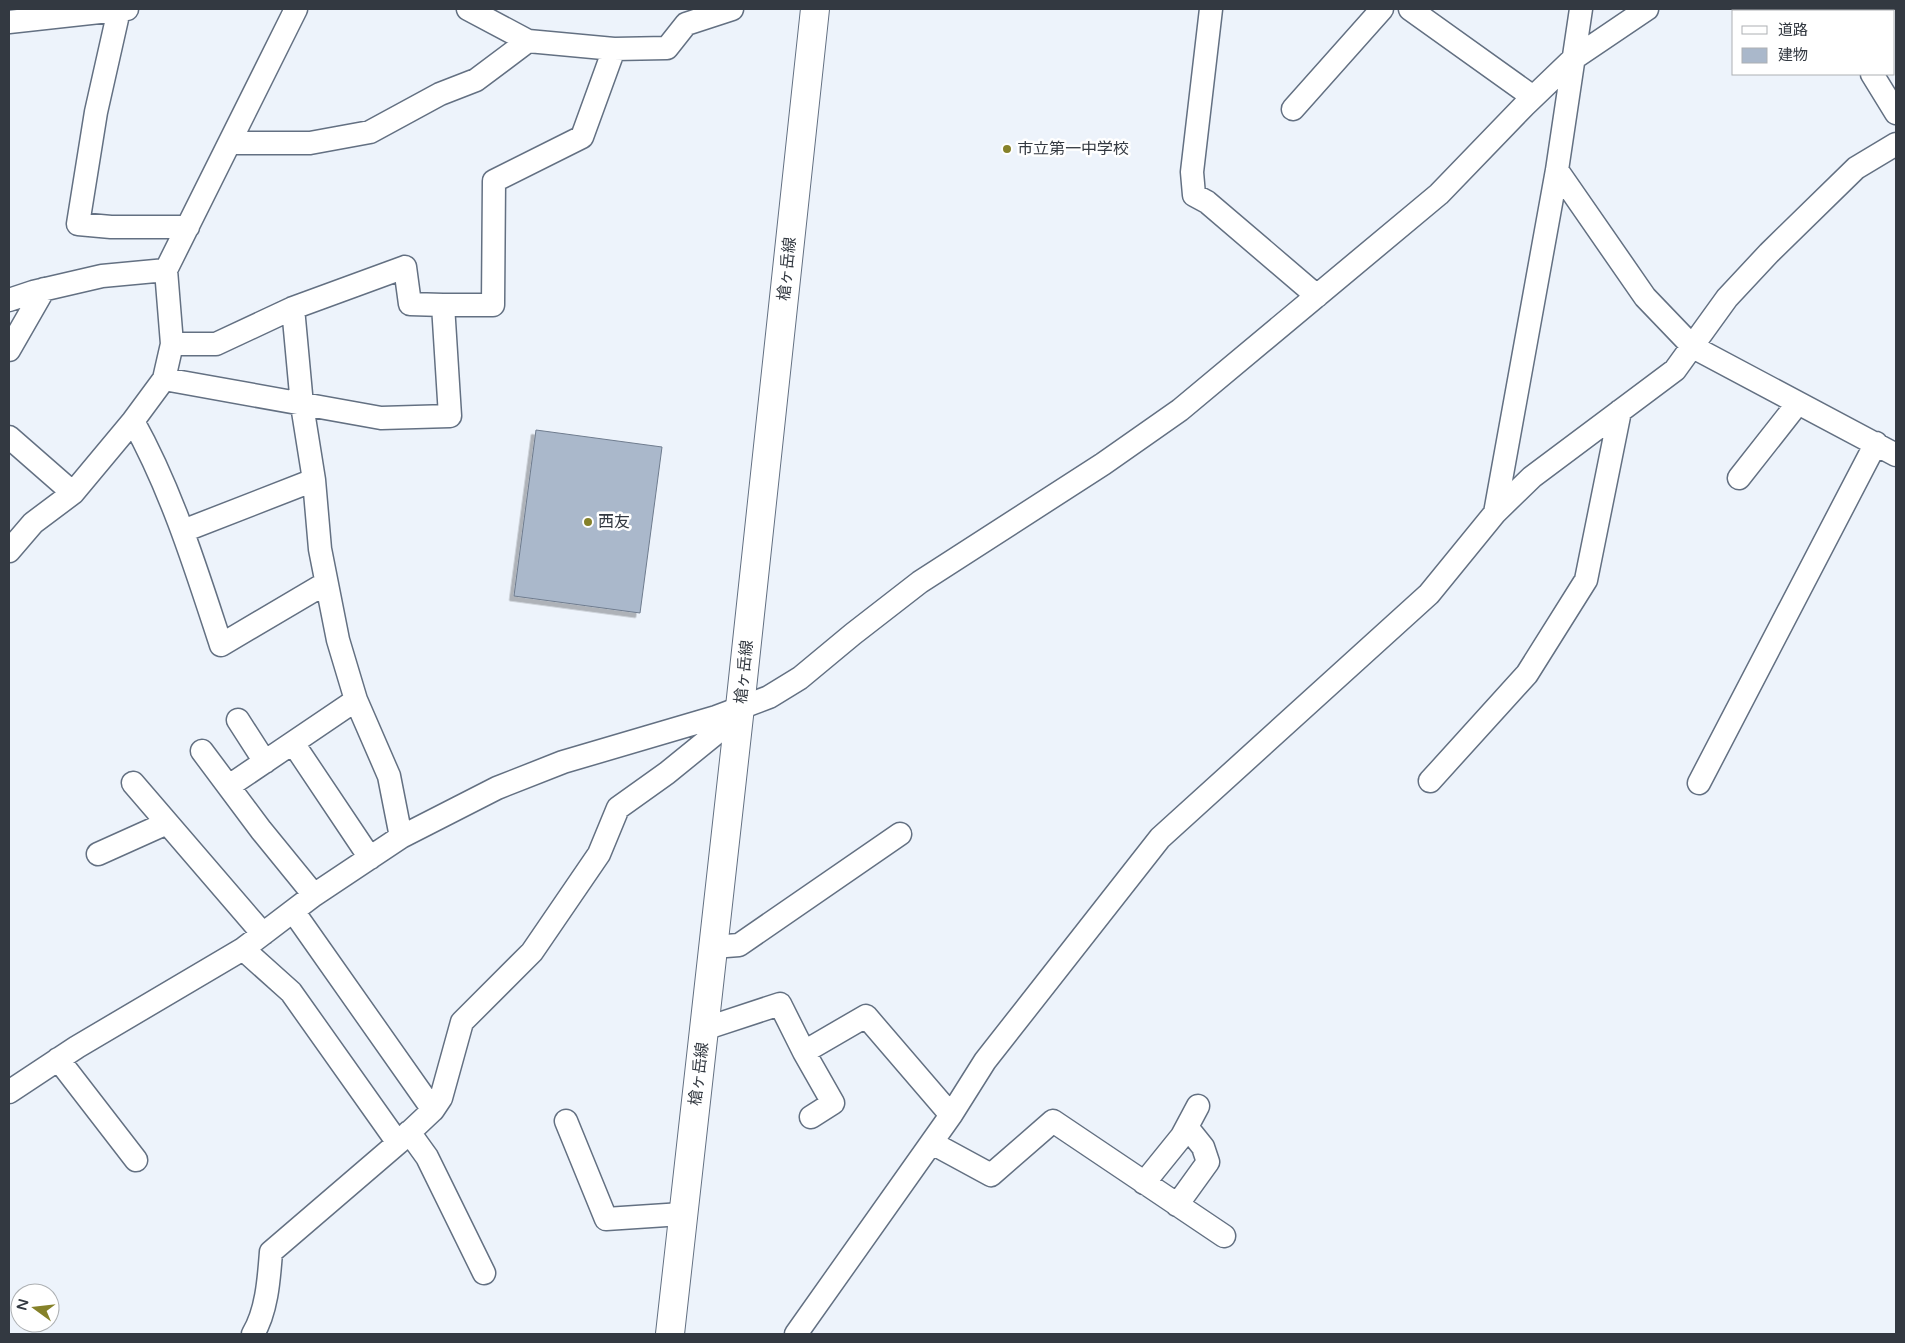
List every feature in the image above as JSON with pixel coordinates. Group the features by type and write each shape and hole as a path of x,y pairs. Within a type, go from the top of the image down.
{"main road":[{"name":"槍ヶ岳線","path":"670,1334 740,707 813,9"}],"street":[{"path":"9,22 123,9 96,112 78,224 111,227 188,227"},
{"path":"9,551 33,523 73,493 133,421 164,379 172,344 166,270 296,9"},
{"path":"468,9 528,41 614,49 667,48 686,24 732,9"},
{"path":"1211,9 1192,172 1194,195 1207,202 1317,296"},
{"path":"1293,109 1382,9"},
{"path":"1410,9 1533,97"},
{"path":"1495,513 1557,170 1581,9"},
{"path":"9,1092 58,1059 243,949 314,895 401,837 497,788 563,762 716,717 769,697 800,678 920,582 1103,464 1180,410 1439,194 1533,97 1573,59 1647,9"},
{"path":"230,143 310,143 370,132 440,94 476,80 528,41"},
{"path":"172,344 216,344 293,308 405,267 410,304 493,305 494,181 582,137 614,49"},
{"path":"1873,75 1896,113"},
{"path":"796,1334 952,1116 984,1061 1160,838 1429,594 1495,513 1532,477 1675,370 1727,298 1776,247 1856,168 1896,144"},
{"path":"1557,170 1645,297 1693,347 1876,442 1896,455"},
{"path":"9,300 44,289 102,276 166,270"},
{"path":"9,350 44,289"},
{"path":"164,379 380,418 450,416 443,305"},
{"path":"293,308 302,405 314,480 320,549 326,584 338,640 356,700 389,776 401,837"},
{"path":"1739,478 1798,403"},
{"path":"1430,781 1527,674 1586,580 1620,411"},
{"path":"133,421 183,531 221,645 326,584"},
{"path":"9,438 73,493"},
{"path":"1699,784 1876,442"},
{"path":"183,531 314,480"},
{"path":"229,786 356,700"},
{"path":"254,1334 258,1327 268,1285 272,1252 404,1138 433,1110 441,1098 462,1022 532,952 599,854 618,808 667,773 708,740 740,707"},
{"path":"238,720 265,762"},
{"path":"293,743 370,858"},
{"path":"202,750 314,895"},
{"path":"132,783 263,934"},
{"path":"98,854 167,823"},
{"path":"713,947 739,945 900,834"},
{"path":"293,911 433,1110"},
{"path":"243,949 291,992 404,1138 427,1158 484,1273"},
{"path":"704,1029 780,1004 833,1103 811,1117"},
{"path":"804,1052 866,1016 952,1116"},
{"path":"58,1059 136,1160"},
{"path":"1144,1182 1182,1136 1198,1106"},
{"path":"566,1121 606,1219 682,1214"},
{"path":"932,1143 992,1175 1054,1121 1224,1236"},
{"path":"1177,1204 1208,1162 1203,1147 1187,1127"}],"building":[{"name":"西友","path":"536,430 662,447 640,613 514,596"}],"place":[{"name":"市立第一中学校","path":"1007,149"},
{"name":"西友","path":"588,522"}]}
